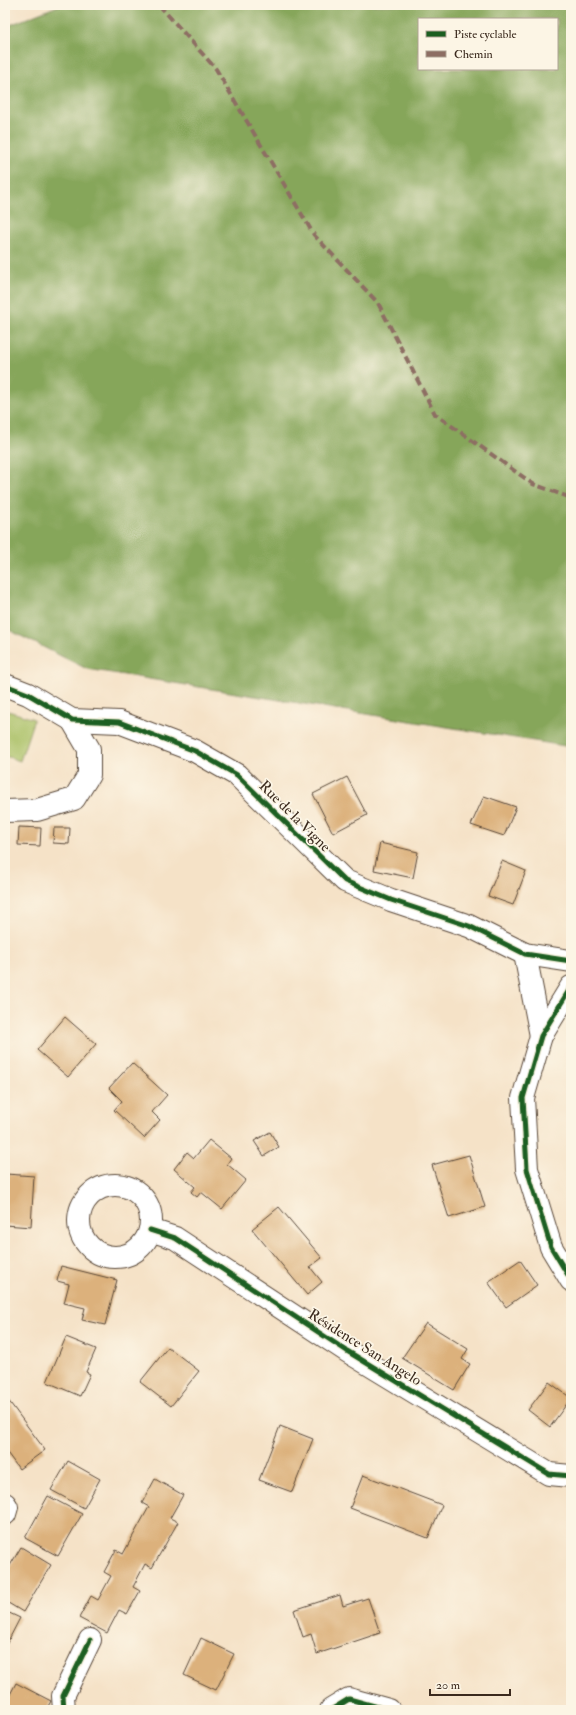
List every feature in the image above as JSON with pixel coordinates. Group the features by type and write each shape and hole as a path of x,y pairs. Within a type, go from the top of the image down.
{"street":[{"name":"Rue de la Vigne","path":"5,685 28,694 72,720 119,722 195,751 237,774 345,882 391,900 469,926 525,954 571,961"},
{"path":"5,811 37,810 74,799 89,775 89,749 72,720"},
{"path":"525,954 541,1036"},
{"path":"571,987 541,1036 523,1098 527,1169 551,1247 571,1280"},
{"name":"Résidence San Angelo","path":"150,1230 174,1238 347,1351 550,1474 571,1476"},
{"path":"5,1504 7,1507 5,1514"},
{"path":"64,1710 63,1696 90,1640"},
{"path":"331,1710 348,1699 389,1710"}],"green space":[{"path":"60,5 571,5 571,747 87,669 5,628 5,27"},
{"path":"5,710 34,719 20,761 5,756"}],"building":[{"path":"347,777 367,815 333,833 313,794"},
{"path":"484,796 516,807 504,836 471,825"},
{"path":"19,827 41,828 40,846 18,845"},
{"path":"54,828 70,828 69,844 53,843"},
{"path":"380,843 418,852 413,878 374,870"},
{"path":"502,861 526,871 513,905 488,896"},
{"path":"65,1017 96,1044 68,1077 37,1050"},
{"path":"132,1063 167,1095 152,1112 160,1120 144,1138 114,1110 122,1101 109,1088"},
{"path":"270,1132 279,1147 264,1156 254,1141"},
{"path":"209,1140 231,1158 227,1164 246,1180 222,1209 201,1192 197,1197 191,1192 195,1187 174,1169 187,1152 194,1158"},
{"path":"469,1155 485,1207 449,1218 432,1165"},
{"path":"6,1174 34,1176 31,1227 5,1225"},
{"path":"279,1207 322,1258 310,1267 322,1282 307,1295 252,1229"},
{"path":"520,1260 537,1285 506,1307 488,1282"},
{"path":"61,1266 117,1280 105,1325 82,1320 85,1308 64,1303 69,1284 57,1281"},
{"path":"426,1323 468,1349 462,1359 470,1364 454,1390 402,1358"},
{"path":"66,1337 96,1349 86,1372 90,1374 80,1396 47,1382"},
{"path":"168,1347 199,1371 171,1406 140,1382"},
{"path":"549,1382 571,1398 550,1427 528,1410"},
{"path":"5,1396 45,1450 19,1469 5,1450"},
{"path":"280,1426 313,1439 292,1492 259,1480"},
{"path":"68,1461 100,1479 84,1508 51,1490"},
{"path":"363,1475 442,1505 428,1538 350,1508"},
{"path":"155,1479 183,1495 170,1518 178,1522 152,1568 145,1564 133,1587 140,1591 127,1614 119,1610 107,1633 79,1618 91,1596 98,1600 111,1576 104,1572 116,1550 123,1554 149,1507 142,1503"},
{"path":"48,1496 82,1514 58,1556 25,1538"},
{"path":"21,1547 51,1565 23,1612 5,1601 5,1574"},
{"path":"340,1595 343,1606 368,1598 380,1633 317,1654 311,1634 303,1637 294,1610"},
{"path":"5,1611 20,1618 5,1647"},
{"path":"201,1638 234,1654 216,1690 184,1675"},
{"path":"16,1683 51,1701 46,1710 10,1710 11,1708 5,1706"}],"marked path":[{"path":"159,5 216,69 314,235 378,303 435,414 533,484 571,498"}],"cycle path":[{"path":"5,685 28,694 72,720 119,722 195,751 237,775 345,881 391,900 469,926 525,954 571,961"},
{"path":"571,987 541,1036 523,1098 527,1169 551,1247 571,1280"},
{"path":"150,1230 175,1238 347,1351 549,1474 571,1476"},
{"path":"64,1710 63,1696 90,1640"},
{"path":"331,1710 349,1699 389,1710"}]}
